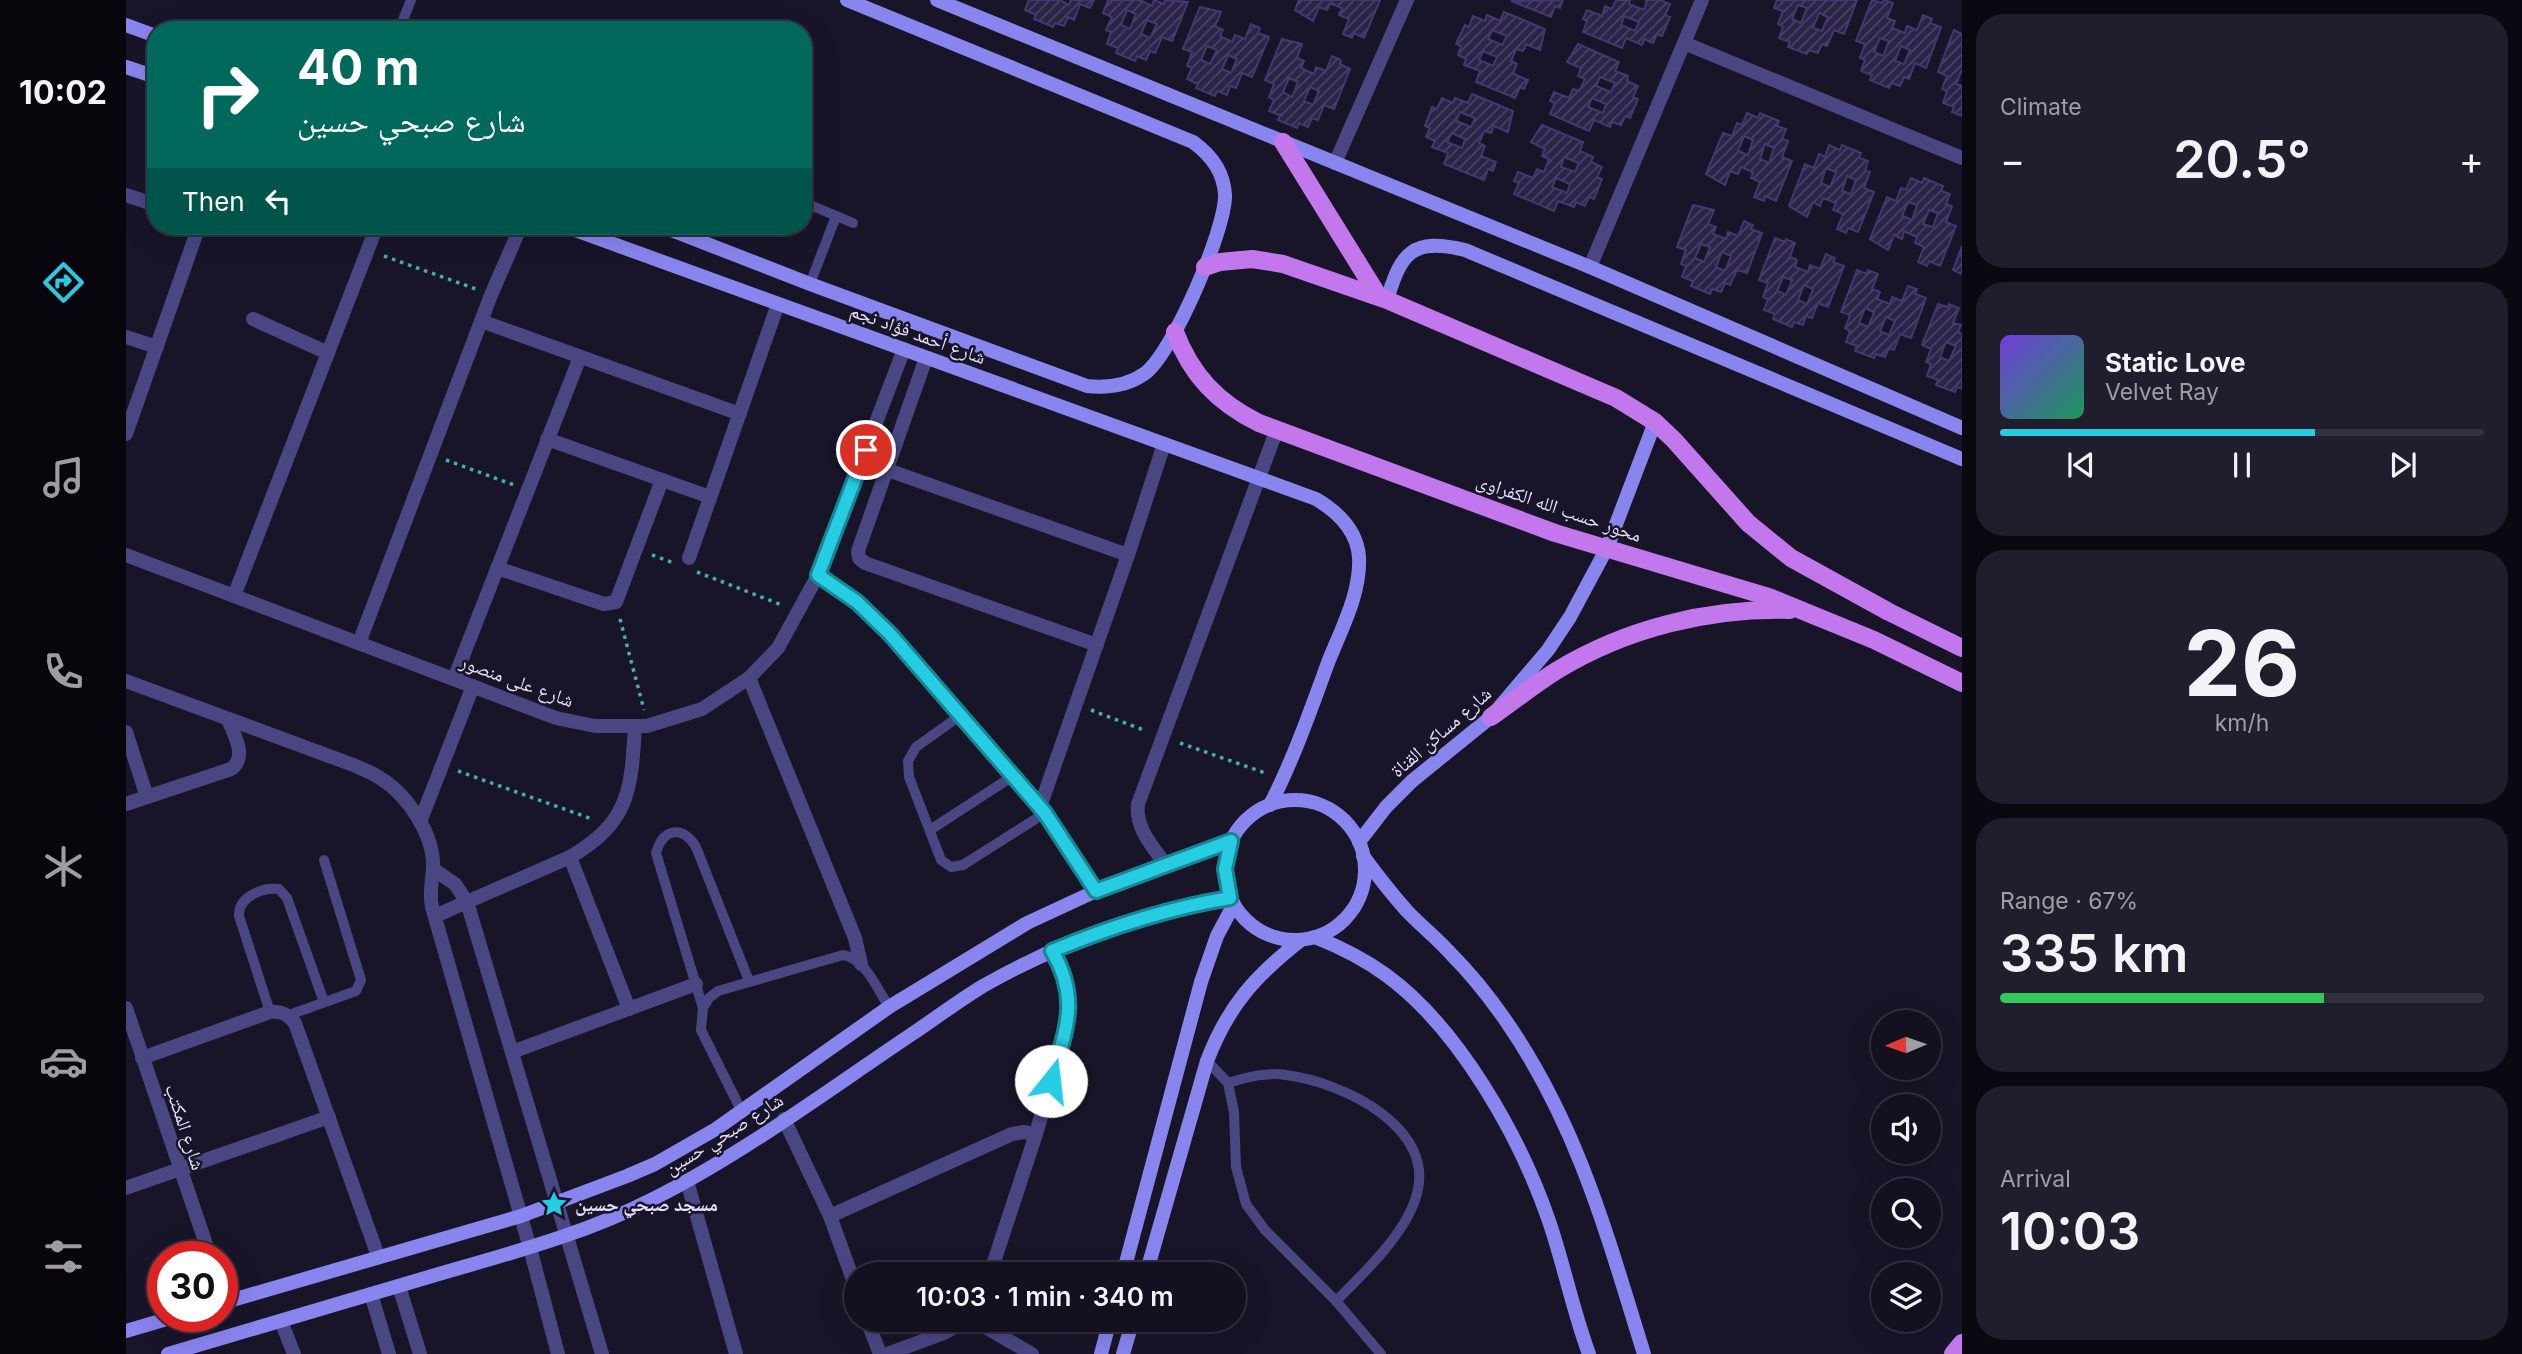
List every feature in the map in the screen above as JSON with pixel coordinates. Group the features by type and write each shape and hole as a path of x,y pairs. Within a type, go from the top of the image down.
{"main road":[{"path":"1283,142 1383,299"},
{"path":"1205,267 1236,259 1268,260 1383,299 1616,398 1655,422 1748,523 1791,558 1889,612 1962,648"},
{"name":"محور حسب الله الكفراوى","path":"1175,332 1190,365 1214,393 1243,415 1555,533 1699,574 1805,610 1962,683"},
{"path":"1491,717 1556,671 1589,653 1658,626 1731,612 1805,610"},
{"path":"1953,1354 1962,1343"}],"street":[{"name":"شارع أحمد فؤاد نجم","path":"684,235 1087,386 1117,386 1144,374 1165,352 1205,267 1222,219 1225,193 1219,169 1203,149 1181,137 847,0"},
{"path":"937,0 1590,267 1962,428"},
{"path":"1335,163 1407,0"},
{"path":"1590,267 1702,0"},
{"path":"126,25 147,33"},
{"path":"1684,43 1962,158"},
{"path":"126,67 147,75"},
{"path":"126,195 147,202"},
{"path":"126,434 196,235"},
{"path":"234,596 374,235"},
{"path":"359,643 491,295 517,235"},
{"name":"شارع أحمد فؤاد نجم","path":"589,235 1258,478"},
{"path":"1383,299 1396,270 1409,254 1430,245 1441,244 1465,250 1962,458"},
{"path":"689,558 779,304"},
{"path":"253,319 328,353"},
{"path":"481,321 740,414"},
{"path":"126,337 157,347"},
{"name":"شارع على منصور","path":"126,555 556,718 595,726 641,726 702,709 749,678 778,648 818,575 904,349"},
{"path":"454,679 580,356"},
{"path":"926,358 858,551 862,561 1097,645"},
{"name":"شارع مساكن القناة","path":"1361,849 1386,807 1412,781 1491,717 1548,650 1570,617 1607,548 1655,422"},
{"path":"1166,865 1143,831 1137,814 1138,804 1277,429"},
{"path":"547,439 710,497"},
{"path":"1042,810 1164,444"},
{"path":"885,469 1128,555"},
{"path":"1258,478 1316,499 1331,508 1345,520 1359,555 1355,591 1287,769 1269,804"},
{"path":"497,568 604,604 616,602 662,480"},
{"path":"818,575 839,588 874,617 961,715 1042,810 1096,891"},
{"path":"749,678 855,938 861,964"},
{"path":"126,681 356,766 382,779 404,798 420,822 429,845 433,869 430,895 435,916 558,1354"},
{"path":"420,822 474,686"},
{"path":"126,804 236,765 240,752 228,719"},
{"path":"435,916 570,857 589,846 610,825 626,797 641,726"},
{"path":"126,732 147,797"},
{"path":"1589,1354 1549,1221 1533,1180 1504,1122 1473,1071 1450,1040 1407,991 1364,960 1308,939 1285,940 1255,928 1232,901 1225,869 1231,841 1247,819 1269,804 1284,801 1315,803 1341,818 1352,829 1361,849 1407,911 1453,955 1521,1044 1549,1092 1595,1195 1644,1354"},
{"name":"شارع صبحي حسين","path":"238,1294 521,1216 655,1164 742,1112 889,1007 994,941 1060,906 1231,841"},
{"path":"1149,1262 1216,1038 1238,999 1269,965 1308,939 1341,923 1354,906 1363,886 1361,849"},
{"path":"570,857 629,1009"},
{"path":"433,869 455,884 467,902 602,1354"},
{"path":"1126,1262 1201,982 1232,901"},
{"name":"شارع صبحي حسين","path":"168,1354 530,1248 612,1219 687,1181 981,988 1052,951 1150,915 1232,901"},
{"path":"994,1262 1036,1134 1066,1028 1067,981 1052,951"},
{"path":"512,1052 696,984"},
{"name":"شارع المكتب","path":"126,1008 205,1241"},
{"path":"142,1058 270,1012 289,1015 295,1023 378,1256"},
{"path":"126,1188 329,1117"},
{"path":"784,1119 830,1216 847,1262"},
{"path":"830,1216 1012,1134 1036,1134"},
{"path":"687,1181 737,1354"},
{"path":"399,1286 420,1354"},
{"path":"371,1294 389,1354"},
{"path":"281,1321 294,1354"},
{"path":"126,1331 147,1325"},
{"path":"872,1332 880,1354"},
{"path":"887,1354 946,1332"},
{"path":"994,1332 1032,1354"},
{"path":"1101,1354 1107,1332"},
{"path":"1123,1354 1129,1332"}],"lane":[{"path":"403,21 411,0"},
{"path":"812,206 853,223"},
{"path":"810,284 836,216"},
{"path":"961,715 916,747 908,761 909,777 941,860 951,867 957,867 1042,810"},
{"path":"930,830 1013,776"},
{"path":"742,1112 701,1030 703,1008 656,853 659,842 668,834 679,832 690,837 696,847 749,981"},
{"path":"289,1015 356,991 361,980 324,860"},
{"path":"270,1012 239,909 246,898 273,888 279,889 287,898 324,1002"},
{"path":"703,1008 718,991 836,956 850,956 861,964 889,1007"},
{"path":"1207,1061 1228,1083 1234,1112 1236,1167 1246,1203 1265,1230 1336,1301 1381,1354"},
{"path":"1228,1083 1254,1075 1283,1074 1318,1080 1362,1099 1394,1122 1408,1142 1416,1159 1419,1180 1416,1199 1407,1218 1372,1266 1336,1301"}],"path":[{"path":"368,250 491,295"},
{"path":"430,454 528,489"},
{"path":"637,549 799,612"},
{"path":"616,602 641,726"},
{"path":"442,766 610,825"}],"building":[{"path":"1029,0 1060,0 1069,5 1071,0 1094,0 1090,8 1080,4 1074,20 1068,17 1064,26 1055,23 1053,27 1034,19 1036,15 1025,10"},
{"path":"1108,0 1140,0 1152,6 1154,0 1164,4 1165,0 1188,2 1172,41 1162,37 1155,53 1150,51 1146,60 1137,56 1135,61 1116,53 1118,48 1107,44 1111,32 1106,30 1112,17 1103,13","holes":["1127,10 1136,14 1130,29 1121,25","1147,20 1157,24 1150,38 1141,34"]},
{"path":"1299,0 1380,0 1364,38 1354,33 1352,38 1343,34 1349,19 1339,15 1342,8 1330,3 1327,10 1319,7 1313,21 1295,10"},
{"path":"1563,0 1560,8 1555,6 1551,17 1511,1"},
{"path":"1616,0 1630,0 1629,4 1644,10 1645,0 1660,0 1670,4 1665,15 1670,17 1662,36 1657,34 1653,43 1644,39 1642,45 1626,38 1622,48 1583,32 1587,21 1583,19 1587,10 1602,16 1605,6 1612,9","holes":["1624,16 1639,22 1635,31 1621,25"]},
{"path":"1777,0 1857,0 1844,34 1834,30 1827,46 1822,44 1818,53 1809,50 1807,54 1788,47 1790,42 1779,38 1783,27 1778,24 1783,11 1774,8","holes":["1798,5 1807,8 1801,23 1792,19","1819,13 1828,17 1822,31 1813,28"]},
{"path":"1872,0 1893,3 1887,18 1895,21 1892,28 1905,33 1907,26 1917,30 1923,15 1932,19 1930,23 1941,27 1926,68 1915,63 1909,79 1904,77 1900,86 1891,83 1889,88 1870,80 1872,75 1861,71 1865,60 1860,58 1865,44 1856,41","holes":["1880,38 1889,41 1883,56 1874,52","1901,46 1910,50 1904,64 1895,61"]},
{"path":"1200,7 1221,12 1215,26 1223,30 1220,36 1232,42 1235,35 1245,39 1251,24 1260,28 1258,33 1269,37 1252,77 1242,73 1236,88 1230,86 1227,95 1217,91 1215,96 1196,88 1198,84 1187,79 1192,68 1187,66 1192,52 1183,49","holes":["1207,46 1217,50 1210,64 1201,60","1228,55 1237,59 1231,73 1222,69"]},
{"path":"1504,12 1545,29 1540,50 1526,44 1523,51 1516,49 1511,61 1517,64 1513,74 1528,80 1524,89 1520,87 1515,98 1476,82 1480,71 1464,65 1466,59 1458,55 1461,46 1456,44 1465,25 1469,27 1473,16 1485,21 1487,15 1500,21","holes":["1492,30 1507,36 1502,45 1488,39","1483,51 1497,57 1493,66 1479,60"]},
{"path":"1954,30 1962,34 1962,70 1956,84 1962,86 1962,116 1952,112 1954,107 1943,103 1947,91 1942,89 1947,76 1938,72"},
{"path":"1282,39 1302,44 1297,58 1304,61 1301,68 1314,74 1316,67 1326,71 1332,56 1350,69 1334,109 1324,105 1318,120 1312,118 1308,127 1299,123 1297,128 1278,120 1280,115 1269,111 1274,100 1269,97 1274,84 1265,80","holes":["1289,78 1298,82 1292,97 1283,92","1310,87 1319,91 1313,105 1304,101"]},
{"path":"1578,44 1619,62 1615,71 1628,76 1627,81 1638,86 1633,97 1638,99 1630,118 1625,116 1621,125 1612,122 1610,127 1594,120 1589,131 1550,114 1555,103 1550,101 1554,92 1569,98 1573,89 1579,91 1585,79 1578,76 1581,68 1567,62","holes":["1600,77 1615,83 1611,92 1596,86","1592,98 1606,104 1603,113 1588,107"]},
{"path":"1472,94 1513,111 1508,132 1494,126 1491,133 1484,131 1479,143 1485,146 1481,156 1496,162 1493,171 1488,169 1484,180 1444,164 1448,153 1432,147 1435,141 1426,137 1430,128 1425,126 1432,107 1437,109 1442,98 1453,103 1455,98 1468,103","holes":["1460,112 1475,118 1471,127 1456,121","1452,133 1465,139 1462,148 1447,142"]},
{"path":"1747,113 1758,118 1760,113 1779,121 1777,126 1786,129 1782,139 1788,141 1782,157 1792,161 1776,201 1765,196 1764,201 1754,197 1760,182 1751,178 1753,172 1741,167 1738,174 1730,171 1725,185 1706,174 1723,133 1732,136 1737,123 1742,125","holes":["1744,136 1753,140 1748,155 1738,151","1765,144 1774,148 1769,163 1760,159"]},
{"path":"1542,125 1583,142 1580,151 1593,157 1591,162 1602,167 1597,177 1602,179 1594,199 1589,197 1585,206 1576,202 1574,207 1558,201 1554,211 1514,194 1519,183 1514,181 1518,172 1533,178 1537,169 1544,172 1549,159 1542,156 1545,149 1531,142","holes":["1564,157 1579,163 1575,172 1561,167","1556,178 1570,184 1567,193 1552,187"]},
{"path":"1829,145 1840,150 1842,145 1861,153 1859,158 1868,161 1865,171 1870,172 1864,188 1874,192 1858,232 1848,228 1846,233 1837,229 1843,214 1833,210 1836,203 1823,198 1820,206 1813,202 1807,217 1789,206 1805,164 1814,168 1819,154 1825,157","holes":["1826,168 1836,172 1830,187 1821,183","1847,176 1856,180 1851,194 1842,191"]},
{"path":"1911,178 1922,183 1924,178 1943,186 1941,191 1950,194 1946,204 1952,206 1946,222 1956,226 1940,266 1929,261 1927,266 1918,262 1924,247 1915,243 1917,237 1904,231 1902,239 1894,235 1888,250 1870,239 1887,197 1896,201 1901,188 1906,190","holes":["1908,202 1917,205 1912,220 1902,216","1929,210 1938,213 1933,227 1923,224"]},
{"path":"1693,205 1714,210 1708,224 1716,227 1713,234 1726,239 1728,232 1738,236 1744,221 1753,225 1751,229 1762,233 1747,273 1737,270 1730,285 1725,283 1721,292 1712,289 1710,294 1691,286 1693,281 1682,277 1686,266 1681,264 1686,250 1677,247","holes":["1701,244 1710,247 1704,262 1695,258","1722,252 1731,256 1725,271 1716,267"]},
{"path":"1775,238 1795,243 1790,257 1797,260 1795,267 1808,272 1810,265 1820,269 1826,254 1835,258 1833,262 1844,266 1828,307 1818,303 1812,318 1806,316 1803,325 1794,322 1792,327 1773,319 1775,314 1764,310 1768,299 1763,297 1768,283 1759,280","holes":["1783,277 1792,280 1786,295 1777,291","1804,285 1813,289 1807,304 1798,300"]},
{"path":"1962,246 1962,274 1953,270"},
{"path":"1857,270 1878,274 1872,289 1880,292 1877,299 1890,304 1892,297 1902,301 1908,286 1917,289 1915,294 1926,298 1911,338 1900,334 1894,350 1889,348 1885,357 1876,354 1874,358 1855,351 1857,346 1846,342 1850,331 1845,328 1850,315 1841,312","holes":["1865,308 1874,312 1868,327 1859,323","1886,317 1895,321 1889,335 1880,331"]},
{"path":"1938,304 1959,308 1953,323 1961,325 1958,332 1962,334 1962,389 1957,387 1955,392 1936,385 1938,380 1927,376 1931,364 1926,362 1931,349 1922,345","holes":["1946,342 1956,346 1949,361 1940,357"]}],"place":[{"name":"مسجد صبحي حسين","path":"554,1204"}],"route":[{"path":"866,450 818,575 857,602 890,634 1045,813 1096,891 1231,841 1225,869 1230,898 1161,912 1090,935 1052,951 1062,966 1067,981 1068,1011 1051,1081"}]}
